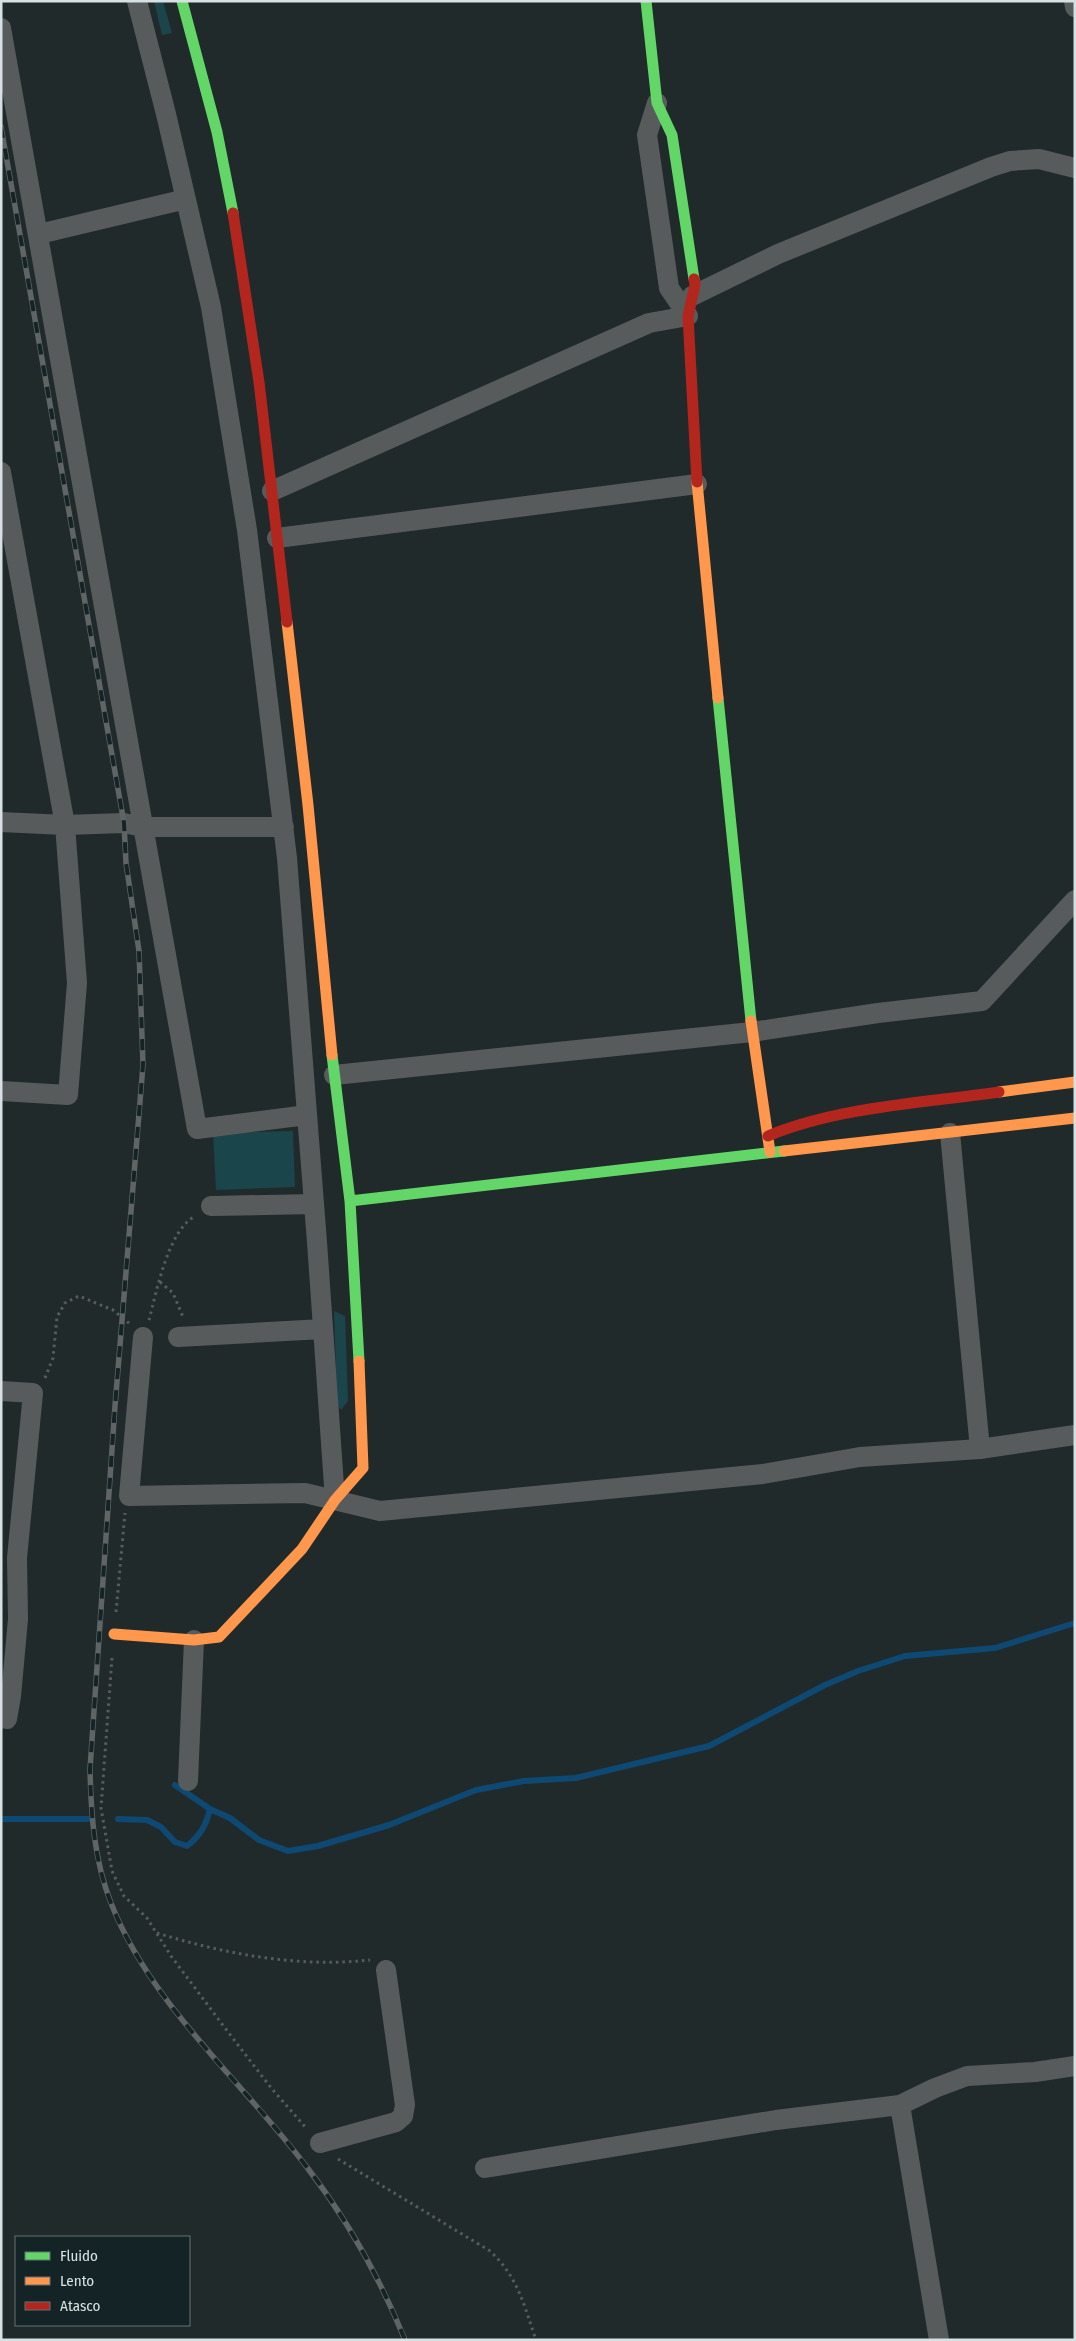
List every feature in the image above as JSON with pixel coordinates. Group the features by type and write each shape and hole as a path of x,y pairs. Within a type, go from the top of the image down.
{"street":[{"path":"137,1 211,307 247,530 284,827 335,1500"},
{"path":"114,1634 194,1640 219,1637 302,1549 335,1500 363,1468 360,1374 350,1201 334,1075 308,805 259,382 231,203 217,132 182,1"},
{"path":"646,1 657,103 672,135 695,284 688,316 697,484 752,1032 770,1152"},
{"path":"1074,1 1075,7"},
{"path":"1,28 197,1129 307,1115"},
{"path":"657,103 647,135 662,240 669,288 688,316"},
{"path":"692,296 778,254 991,166 1010,161 1040,158 1075,168"},
{"path":"38,234 186,199"},
{"path":"272,491 649,323 688,316"},
{"path":"1,472 8,550 65,825 77,983 68,1095 1,1092"},
{"path":"277,538 697,484"},
{"path":"1,822 65,825 124,823 143,827 284,827"},
{"path":"334,1075 752,1032 878,1013 982,1001 1075,900"},
{"path":"768,1136 794,1125 828,1116 1075,1082"},
{"path":"350,1201 770,1152 864,1144 1075,1118"},
{"path":"950,1133 980,1449"},
{"path":"210,1206 314,1204"},
{"path":"184,1336 323,1329"},
{"path":"144,1337 129,1496 305,1493 380,1511 763,1474 860,1457 980,1449 1075,1435"},
{"path":"1,1392 33,1393 9,1557 18,1619 11,1696 7,1719 1,1718"},
{"path":"188,1781 194,1640"},
{"path":"320,2143 396,2122 403,2116 405,2105 386,1970"},
{"path":"485,2168 776,2120 900,2106 935,2088 967,2076 1036,2072 1075,2066"},
{"path":"900,2106 939,2340"}],"path":[{"path":"33,1393 44,1382 53,1358 57,1317 65,1303 79,1296 113,1310 144,1337 171,1247 187,1220 210,1206"},
{"path":"160,1282 173,1293 184,1336"},
{"path":"129,1496 125,1508 101,1808 112,1871 124,1896 148,1918 171,1956 272,2089 320,2143 346,2165 451,2226 490,2251 505,2265 519,2288 536,2340"},
{"path":"157,1932 189,1942 259,1956 345,1963 383,1960 386,1970"}],"shaded area":[{"path":"154,1 163,1 172,33 162,35"},
{"path":"293,1131 295,1187 216,1190 213,1133"},
{"path":"334,1311 345,1316 348,1401 341,1410 337,1405"}],"waterway":[{"path":"118,1819 147,1820 161,1827 175,1842 187,1846 202,1829 210,1809 230,1818 259,1840 288,1851 318,1846 389,1825 476,1790 524,1781 576,1778 709,1746 825,1685 858,1671 905,1656 995,1648 1075,1623"},
{"path":"175,1785 210,1809"},
{"path":"1,1819 88,1819"}],"railway":[{"path":"1,127 124,823 126,863 139,951 143,1065 115,1406 90,1769 91,1803 97,1854 111,1903 128,1940 149,1975 199,2040 281,2134 321,2186 362,2250 385,2294 405,2340"}],"traffic: fast":[{"path":"182,1 217,132 233,213"},
{"path":"646,1 657,103 672,135 694,279"},
{"path":"718,698 751,1021"},
{"path":"332,1055 350,1201 359,1361"},
{"path":"350,1201 784,1151"}],"traffic: slow":[{"path":"697,482 718,698"},
{"path":"287,622 308,805 332,1055"},
{"path":"751,1021 770,1152"},
{"path":"999,1092 1075,1082"},
{"path":"784,1151 1075,1118"},
{"path":"114,1634 194,1640 219,1637 302,1549 335,1500 363,1468 359,1361"}],"traffic: jam":[{"path":"233,213 259,382 287,622"},
{"path":"694,279 695,285 688,316 697,482"},
{"path":"768,1136 795,1126 852,1112 999,1092"}]}
